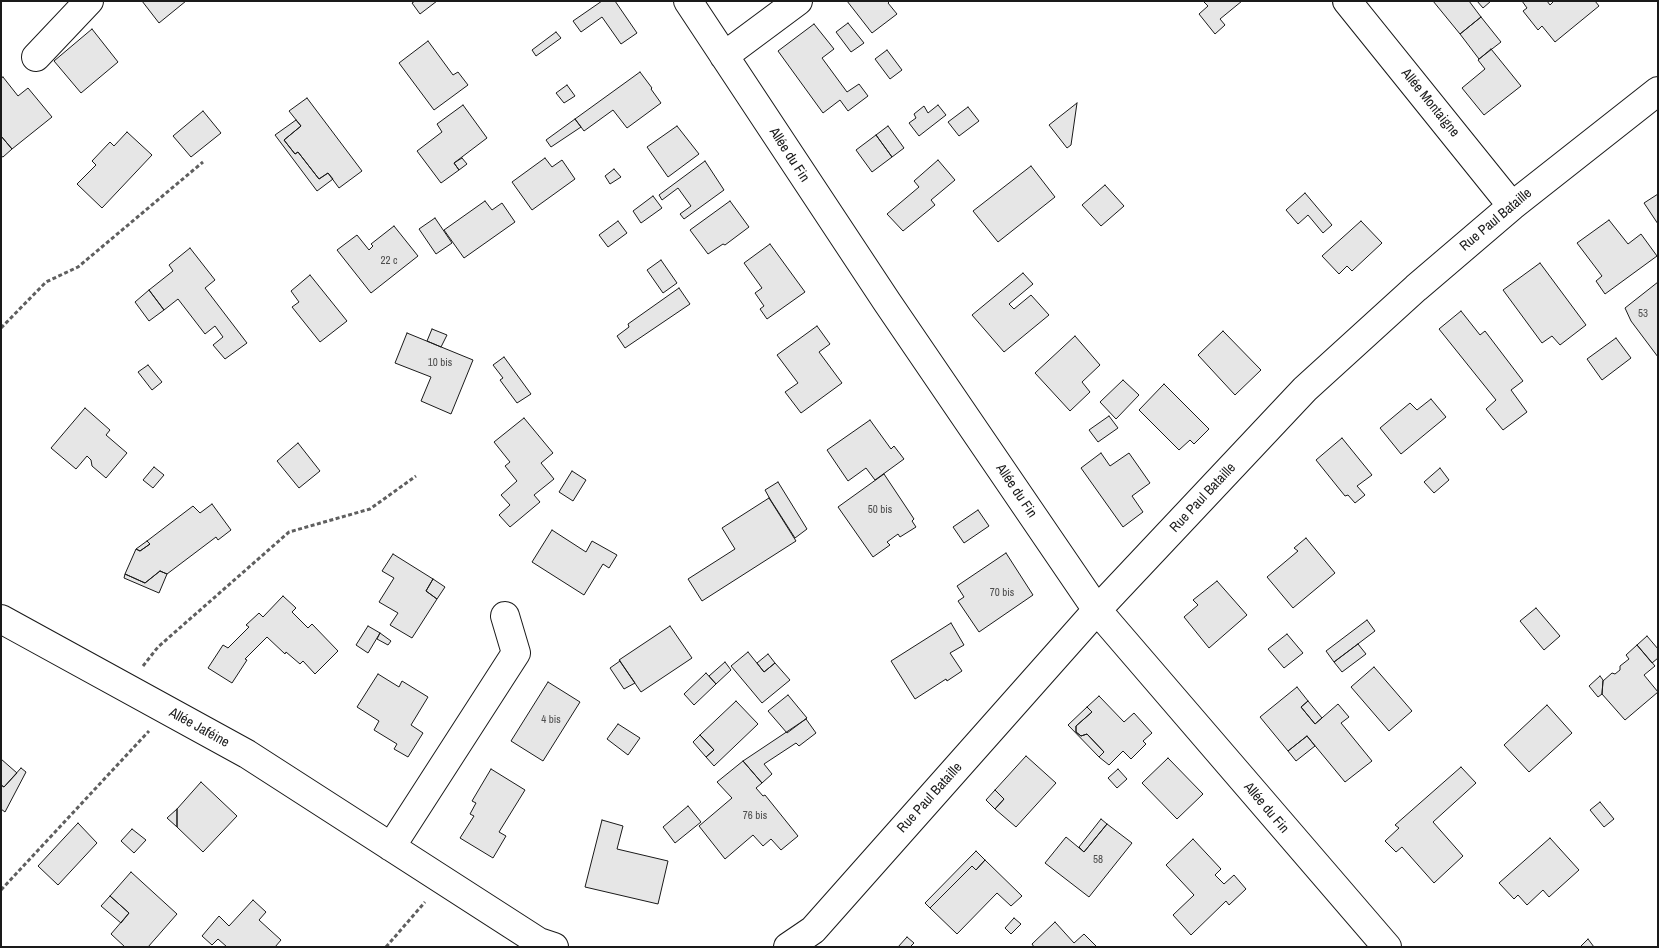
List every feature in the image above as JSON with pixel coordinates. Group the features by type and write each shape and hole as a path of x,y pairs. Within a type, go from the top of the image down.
{"street":[{"path":"36,57 89,1"},
{"name":"Allée du Fin","path":"688,1 881,294 1097,610 1387,947"},
{"path":"724,56 798,1"},
{"name":"Allée Montaigne","path":"1347,1 1512,206"},
{"name":"Rue Paul Bataille","path":"788,947 813,930 1097,610 1305,389 1416,288 1512,206 1658,91"},
{"path":"391,847 516,653 505,616"},
{"name":"Allée Jaféine","path":"1,619 246,754 538,942 554,947"}],"path":[{"path":"1,328 46,282 78,267 203,162"},
{"path":"125,687 158,647 289,532 370,509 416,476"},
{"path":"1,890 168,711"},
{"path":"386,947 444,881"}],"building":[{"path":"142,1 186,1 159,23"},
{"path":"415,1 437,1 420,14 412,3"},
{"path":"602,1 615,1 637,33 621,44 602,17 581,32 573,21"},
{"path":"847,1 890,1 888,3 897,14 872,33"},
{"path":"1203,1 1242,1 1220,19 1225,25 1215,34 1199,14 1208,6"},
{"path":"1433,1 1469,1 1481,17 1460,34"},
{"path":"1477,1 1491,1 1483,8"},
{"path":"1522,1 1547,1 1550,5 1554,1 1595,1 1599,6 1555,42 1542,26 1538,30 1523,11 1527,8"},
{"path":"1481,17 1501,42 1479,59 1460,34"},
{"path":"848,23 864,43 851,52 836,32"},
{"path":"814,24 834,49 822,58 847,92 859,84 868,96 848,111 840,100 823,113 778,51"},
{"path":"92,29 118,62 81,93 54,61"},
{"path":"556,32 561,38 536,56 532,50"},
{"path":"428,41 453,75 458,72 468,85 434,110 399,63"},
{"path":"1491,49 1521,86 1484,115 1462,88 1485,69 1478,60"},
{"path":"887,50 902,70 890,79 875,59"},
{"path":"640,72 661,103 627,128 613,110 584,131 575,119"},
{"path":"3,77 18,96 28,88 52,117 12,149 1,136 1,78"},
{"path":"567,85 575,96 564,103 556,93"},
{"path":"307,98 362,171 339,188 328,173 319,179 298,152 295,154 284,140 301,126 289,111"},
{"path":"1077,103 1071,145 1067,148 1049,125"},
{"path":"463,105 487,138 454,163 459,170 441,183 417,151 442,132 437,124"},
{"path":"938,105 946,115 919,136 909,123 916,118 914,114 924,106 928,113"},
{"path":"968,107 979,121 959,136 948,122"},
{"path":"203,111 221,133 191,157 173,136"},
{"path":"575,119 581,127 551,147 546,140"},
{"path":"296,120 301,126 284,140 295,154 298,152 319,179 328,173 333,179 317,191 275,135"},
{"path":"677,126 699,154 668,177 647,147"},
{"path":"888,126 904,148 892,157 876,135"},
{"path":"127,132 152,155 102,208 77,184 96,165 92,161 110,142 114,146"},
{"path":"876,135 892,157 872,172 856,150"},
{"path":"1,136 12,149 3,157 1,156"},
{"path":"462,158 467,164 459,170 454,163"},
{"path":"545,158 552,167 562,160 575,179 532,210 512,182"},
{"path":"938,160 955,180 931,200 935,205 903,231 887,214 919,187 914,181"},
{"path":"705,161 724,190 684,219 680,214 691,206 678,188 662,200 659,195"},
{"path":"1031,166 1055,197 998,242 973,211"},
{"path":"614,169 621,177 610,184 605,176"},
{"path":"1105,185 1124,206 1101,226 1082,205"},
{"path":"1305,193 1332,225 1323,233 1308,215 1298,224 1286,210"},
{"path":"1658,194 1658,224 1644,203"},
{"path":"653,196 662,208 641,223 633,211"},
{"path":"485,201 492,210 502,203 515,222 464,258 444,230"},
{"path":"730,201 749,227 725,245 723,244 708,254 690,230"},
{"path":"435,218 452,243 436,254 419,229"},
{"path":"1609,220 1628,244 1641,234 1657,256 1605,294 1596,281 1602,276 1577,243"},
{"path":"618,221 627,233 608,247 599,235"},
{"path":"1361,221 1382,243 1352,271 1347,266 1339,274 1322,256"},
{"path":"394,226 418,256 371,293 337,250 357,235 369,250 373,246 371,244"},
{"path":"770,244 805,292 767,319 760,309 764,306 755,293 762,288 744,263"},
{"path":"190,248 215,280 205,288 247,343 225,359 213,345 223,337 215,326 205,334 178,299 164,310 149,290 173,271 169,265"},
{"path":"661,260 677,283 663,293 647,270"},
{"path":"1540,263 1586,325 1560,345 1552,336 1542,343 1503,290"},
{"path":"1023,273 1033,284 1009,304 1014,309 1031,295 1049,315 1004,352 972,315"},
{"path":"310,275 347,321 320,342 292,307 299,302 291,291"},
{"path":"1658,282 1658,357 1631,321 1625,308"},
{"path":"679,288 690,304 625,348 617,336 629,327 628,324"},
{"path":"149,290 164,310 149,321 135,302"},
{"path":"1461,311 1480,335 1485,331 1523,381 1511,390 1527,412 1503,430 1486,409 1496,400 1439,329"},
{"path":"817,326 830,344 819,352 842,383 801,413 785,392 798,383 777,355"},
{"path":"432,329 447,335 441,347 427,341"},
{"path":"1223,331 1261,370 1235,395 1198,355"},
{"path":"407,333 473,360 451,414 421,401 431,377 395,363"},
{"path":"1075,336 1100,365 1082,382 1090,392 1070,411 1035,373"},
{"path":"1616,338 1631,358 1602,380 1587,359"},
{"path":"504,357 531,394 517,403 500,380 503,378 493,365"},
{"path":"148,365 162,382 152,390 138,372"},
{"path":"1123,380 1139,395 1116,419 1100,402"},
{"path":"1164,384 1209,429 1194,444 1190,440 1179,450 1139,410"},
{"path":"1431,399 1446,417 1401,454 1380,428 1410,403 1417,410"},
{"path":"85,408 110,430 106,435 127,453 106,478 92,466 91,460 87,456 76,469 51,448"},
{"path":"1109,416 1118,428 1098,442 1089,430"},
{"path":"524,418 553,453 541,463 554,479 534,495 540,502 510,527 499,515 510,505 501,495 517,481 505,466 510,462 494,442"},
{"path":"870,420 891,449 894,446 904,459 875,480 866,468 848,481 827,450"},
{"path":"1342,438 1372,475 1357,486 1365,495 1355,503 1348,495 1345,496 1316,460"},
{"path":"298,443 320,471 299,488 277,461"},
{"path":"1101,453 1110,466 1129,453 1150,483 1132,496 1143,512 1123,527 1081,468"},
{"path":"154,467 164,475 153,488 143,480"},
{"path":"1440,468 1449,480 1434,493 1424,482"},
{"path":"572,471 586,480 573,501 559,492"},
{"path":"884,474 914,519 912,521 916,527 900,537 898,534 887,542 890,545 873,557 838,507"},
{"path":"778,482 807,529 795,538 765,490"},
{"path":"769,498 796,541 702,601 688,579 735,549 722,528"},
{"path":"212,504 231,530 218,540 216,537 167,574 160,571 145,583 125,574 136,549 140,551 150,544 147,541 193,506 200,513"},
{"path":"978,510 989,526 964,543 953,527"},
{"path":"552,530 586,552 592,541 617,555 609,568 603,564 584,595 532,562"},
{"path":"1306,538 1335,573 1293,608 1267,577 1298,551 1294,548"},
{"path":"147,541 150,544 140,551 136,549"},
{"path":"1006,553 1033,595 979,632 958,601 964,597 957,586"},
{"path":"393,554 433,579 426,591 437,599 412,638 390,625 398,613 379,602 394,578 382,571"},
{"path":"160,571 167,574 159,593 124,578 125,574 145,583"},
{"path":"433,579 445,587 437,599 426,591"},
{"path":"1217,581 1247,615 1209,648 1184,617 1198,605 1193,600"},
{"path":"283,596 296,608 292,612 308,628 312,624 338,651 315,674 303,661 300,664 286,652 285,654 267,637 245,659 247,660 232,683 208,668 223,645 228,648 249,627 246,625 259,613 263,617"},
{"path":"1536,608 1560,636 1544,650 1520,621"},
{"path":"1367,620 1375,631 1334,662 1326,651"},
{"path":"951,623 964,645 950,653 962,671 915,699 891,661"},
{"path":"368,626 380,633 368,653 356,645"},
{"path":"670,626 692,658 641,692 619,660"},
{"path":"380,633 391,641 388,645 377,639"},
{"path":"1287,634 1303,653 1284,668 1268,649"},
{"path":"1647,636 1658,649 1658,658 1652,663 1637,645"},
{"path":"1358,644 1366,654 1342,672 1334,662"},
{"path":"1637,645 1655,666 1644,675 1658,692 1625,720 1602,694 1603,681 1612,673 1615,674 1620,670 1620,666 1629,659 1626,655"},
{"path":"748,652 764,672 775,663 790,680 762,703 731,666"},
{"path":"768,654 775,663 764,672 757,663"},
{"path":"620,661 635,683 624,689 610,668"},
{"path":"725,662 731,670 716,684 709,676"},
{"path":"1374,667 1412,711 1389,731 1351,687"},
{"path":"706,673 716,684 694,705 684,694"},
{"path":"378,674 399,687 402,681 428,697 411,725 423,733 408,757 394,749 397,744 374,730 379,721 357,707"},
{"path":"1600,676 1603,680 1602,694 1598,697 1589,686"},
{"path":"548,682 580,702 543,761 511,741"},
{"path":"1297,687 1308,701 1301,707 1315,724 1338,704 1349,717 1341,723 1372,761 1345,782 1307,736 1288,751 1260,717"},
{"path":"788,695 807,718 787,733 768,711"},
{"path":"1099,696 1124,722 1134,713 1152,733 1143,741 1146,744 1131,759 1123,751 1109,765 1099,757 1104,752 1087,734 1081,736 1076,732 1076,726 1092,712 1087,707"},
{"path":"736,701 758,724 714,766 706,757 714,750 700,735"},
{"path":"1308,701 1322,718 1315,724 1301,707"},
{"path":"1547,705 1572,733 1529,772 1504,745"},
{"path":"1087,707 1092,712 1076,726 1076,732 1081,736 1087,734 1104,752 1099,757 1068,725"},
{"path":"806,719 816,733 799,746 796,743 764,764 772,774 762,783 743,761"},
{"path":"618,724 640,738 628,755 607,739"},
{"path":"700,735 714,750 706,757 693,742"},
{"path":"1307,736 1315,746 1296,761 1288,751"},
{"path":"1026,756 1056,783 1016,827 995,809 1004,799 995,790"},
{"path":"1168,758 1203,794 1177,819 1142,783"},
{"path":"1,759 17,773 4,787 1,785"},
{"path":"743,761 762,783 756,788 763,796 765,795 798,836 781,850 771,839 763,846 753,835 725,859 699,826 732,798 717,782"},
{"path":"1461,767 1476,783 1433,822 1463,856 1434,883 1402,847 1396,852 1385,841 1399,828 1395,825"},
{"path":"21,768 26,772 5,812 1,809 1,785 4,787"},
{"path":"491,769 525,790 499,832 506,836 493,858 460,838 474,816 470,814 476,803 472,801"},
{"path":"1118,769 1127,779 1117,788 1108,778"},
{"path":"201,782 237,816 203,852 177,827 177,809"},
{"path":"995,790 1004,799 995,809 986,800"},
{"path":"1600,802 1614,819 1604,827 1590,810"},
{"path":"688,806 701,822 675,843 663,827"},
{"path":"177,809 177,827 167,818"},
{"path":"1101,819 1107,824 1084,852 1079,847"},
{"path":"602,820 623,826 617,849 668,861 658,904 585,887"},
{"path":"78,823 97,843 58,885 38,866"},
{"path":"1107,824 1132,843 1089,897 1045,863 1066,837 1084,852"},
{"path":"132,829 146,840 134,853 121,841"},
{"path":"1550,838 1579,870 1549,897 1543,890 1527,905 1518,895 1514,899 1499,883"},
{"path":"1193,839 1221,869 1215,875 1224,884 1234,875 1246,889 1229,905 1226,901 1191,935 1173,915 1194,895 1166,865"},
{"path":"976,851 985,860 976,870 972,866 930,908 925,903"},
{"path":"985,860 1022,896 1011,906 997,893 957,934 930,908 972,866 976,870"},
{"path":"131,872 177,914 148,947 125,947 111,934 129,913 110,896"},
{"path":"110,896 129,913 121,923 101,906"},
{"path":"253,900 266,912 259,920 281,940 275,947 227,947 218,939 212,945 202,936 219,916 229,926"},
{"path":"1014,918 1021,924 1011,934 1005,928"},
{"path":"1055,922 1074,943 1084,934 1097,947 1034,947 1032,944"},
{"path":"907,937 914,943 910,947 898,947"},
{"path":"1588,939 1594,947 1580,947"}]}
